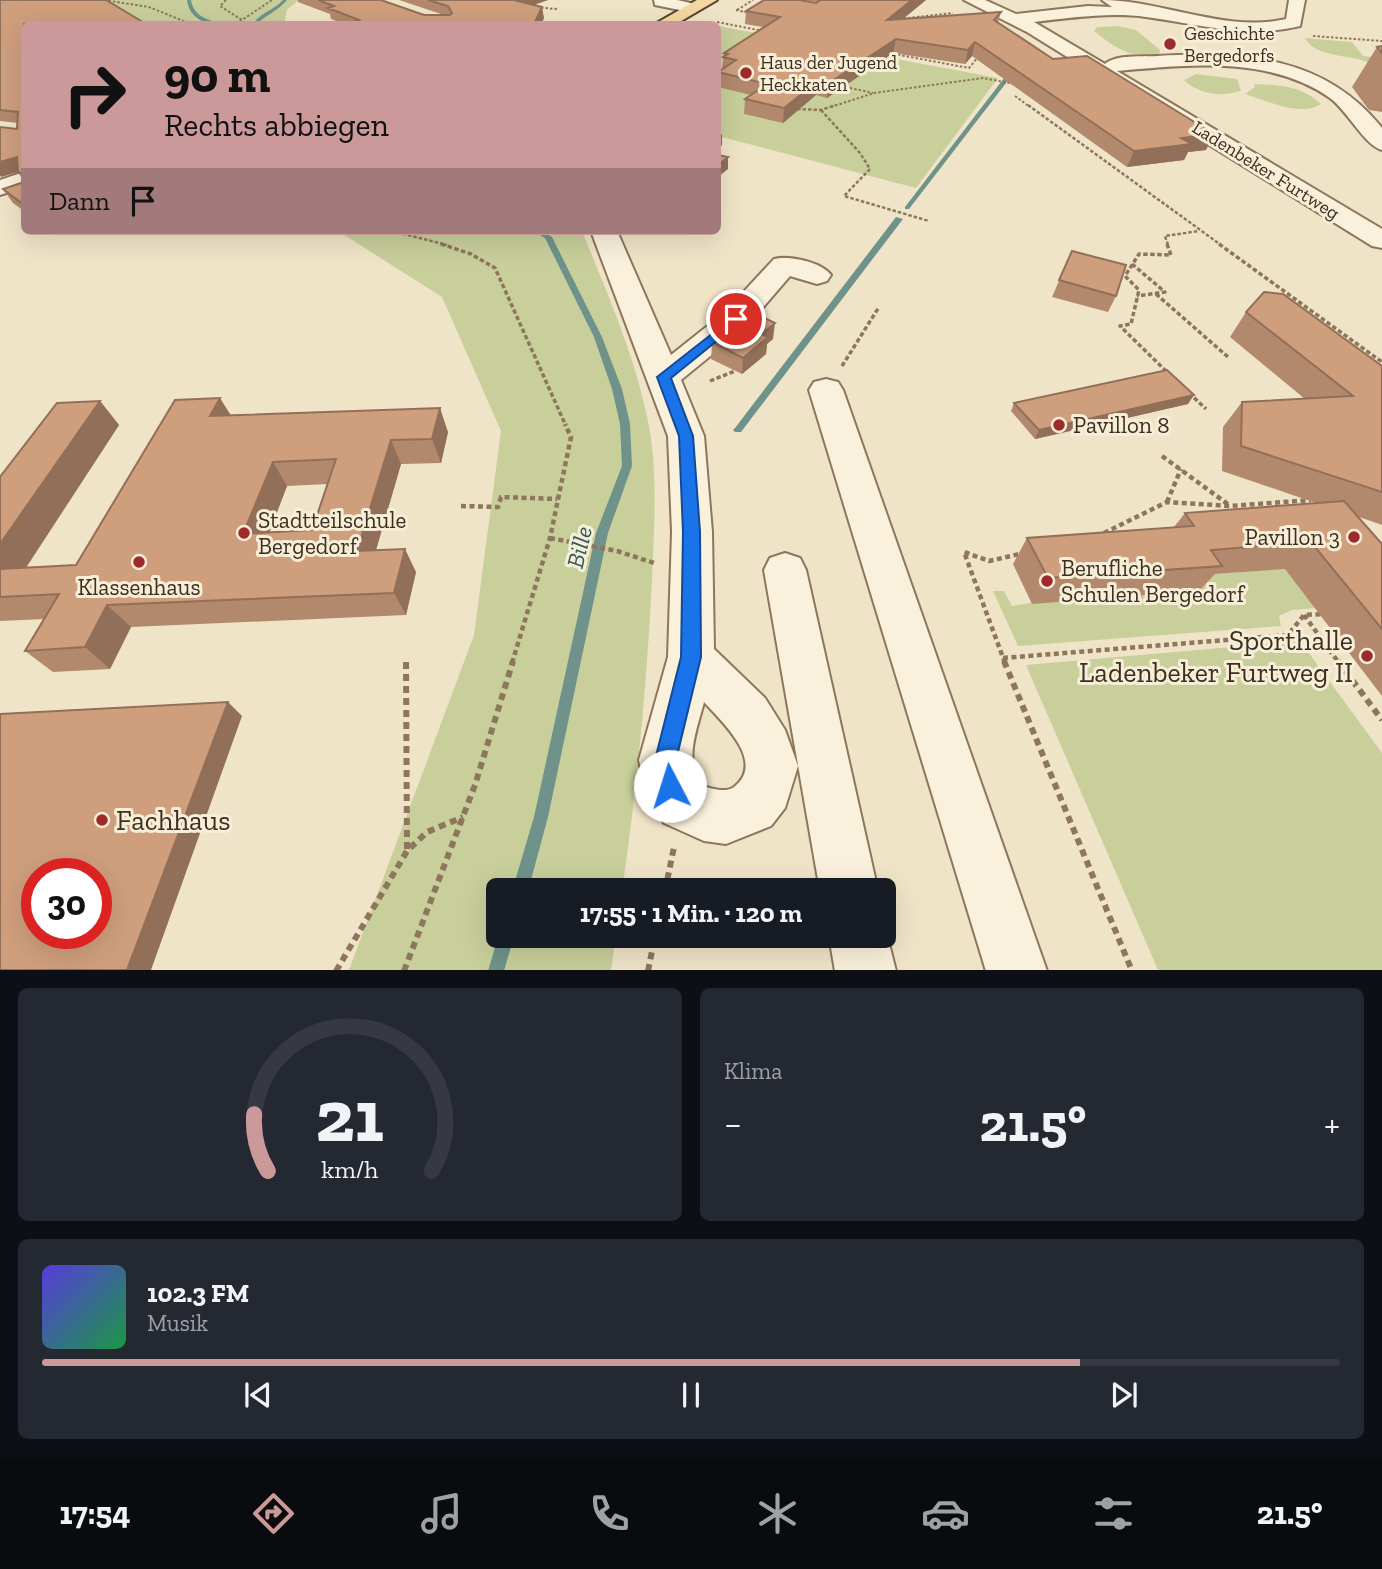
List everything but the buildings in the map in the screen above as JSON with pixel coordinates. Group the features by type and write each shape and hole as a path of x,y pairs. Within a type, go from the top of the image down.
{"street":[{"name":"Ladenbeker Furtweg","path":"972,0 1057,26 1114,65 1150,98"},
{"path":"1017,12 1101,0"},
{"path":"1110,0 1125,7 1151,12 1249,26 1279,27 1294,22 1297,0"},
{"path":"661,2 694,15"},
{"name":"Ladenbeker Furtweg","path":"1017,12 1150,98 1382,240"},
{"path":"1017,12 1151,12"},
{"path":"1114,65 1205,61 1258,66 1298,74 1336,93 1367,123 1382,143"},
{"path":"0,188 21,181"},
{"path":"606,235 620,263 686,436 692,532 691,657 665,760 670,786 683,804 704,814 726,817 752,807 766,789 772,766 766,747 748,714 691,657"},
{"path":"664,377 736,319 784,265 817,275"},
{"path":"826,390 1017,970"},
{"path":"785,570 846,878"},
{"path":"772,766 823,764"},
{"path":"861,948 866,970"}],"path":[{"path":"104,0 149,7 184,21"},
{"path":"226,0 220,6 222,9 243,20 272,0"},
{"path":"754,0 736,10 754,14"},
{"path":"527,9 538,6 557,9"},
{"path":"899,19 952,13"},
{"path":"694,15 713,21"},
{"path":"721,23 768,32"},
{"path":"1279,27 1297,35 1382,41"},
{"path":"902,56 909,49"},
{"path":"889,53 969,68 981,54"},
{"path":"797,109 821,110 874,93 983,78 1022,85"},
{"path":"837,85 874,93"},
{"path":"1015,96 1382,362"},
{"path":"821,110 837,132 862,153 870,169 844,196 929,221"},
{"path":"1177,382 1120,326 1131,324 1139,290 1125,276 1139,254 1171,255 1165,236 1200,231"},
{"path":"404,970 464,816 550,538 571,437 495,268 472,254 406,235"},
{"path":"1132,264 1165,292 1137,296"},
{"path":"1156,294 1228,357"},
{"path":"826,390 879,307"},
{"path":"1186,391 1206,410"},
{"path":"1163,456 1230,506 1237,515"},
{"path":"1167,502 1181,469"},
{"path":"461,506 498,508 501,497 557,499"},
{"path":"1098,536 1167,502 1230,506 1313,500"},
{"path":"550,538 617,551"},
{"path":"1026,552 989,561 964,552 1003,658 1132,970"},
{"path":"1003,658 1287,635 1304,615 1330,613"},
{"path":"1304,615 1382,720"},
{"path":"406,662 407,851"},
{"path":"338,970 407,851 427,832 464,816"},
{"path":"648,970 653,948"}],"green space":[{"path":"0,0 299,0 287,10 285,21 21,21"},
{"path":"721,26 998,78 916,188 721,137"},
{"path":"1118,26 1136,30 1160,50 1159,54 1140,55 1124,51 1094,31 1097,27"},
{"path":"1305,38 1352,42 1363,56 1382,58 1382,70 1359,59 1324,52"},
{"path":"1196,74 1237,79 1241,91 1225,94 1204,92 1184,80"},
{"path":"1254,84 1298,90 1321,104 1313,108 1293,109 1245,94 1255,87"},
{"path":"344,235 584,235 620,327 637,376 649,426 655,503 644,697 624,878 486,878 486,948 614,948 611,970 349,970 474,635 501,431 442,297"},
{"path":"1347,564 1382,603 1292,610 1279,616 1281,626 1018,646 993,591 1004,591 1012,606 1189,576"},
{"path":"1300,641 1382,753 1382,970 1158,970 1026,665"}],"waterway":[{"name":"Bille","path":"189,0 191,10 208,21"},
{"path":"258,21 285,0"},
{"path":"907,208 1010,74"},
{"path":"738,430 899,219"},
{"name":"Bille","path":"524,878 541,817 602,533 627,466 625,424 617,389 598,337 548,237 544,235"},
{"name":"Bille","path":"496,970 503,948"}],"place":[{"name":"Geschichte Bergedorfs","path":"1170,44"},
{"name":"Haus der Jugend Heckkaten","path":"746,73"},
{"name":"Pavillon 8","path":"1059,425"},
{"name":"Stadtteilschule Bergedorf","path":"244,533"},
{"name":"Pavillon 3","path":"1354,537"},
{"name":"Klassenhaus","path":"139,562"},
{"name":"Berufliche Schulen Bergedorf","path":"1047,581"},
{"name":"Sporthalle Ladenbeker Furtweg II","path":"1367,656"},
{"name":"Fachhaus","path":"102,820"}],"route":[{"path":"670,786 665,760 672,723 691,657 692,532 686,436 664,377 736,319"}]}
